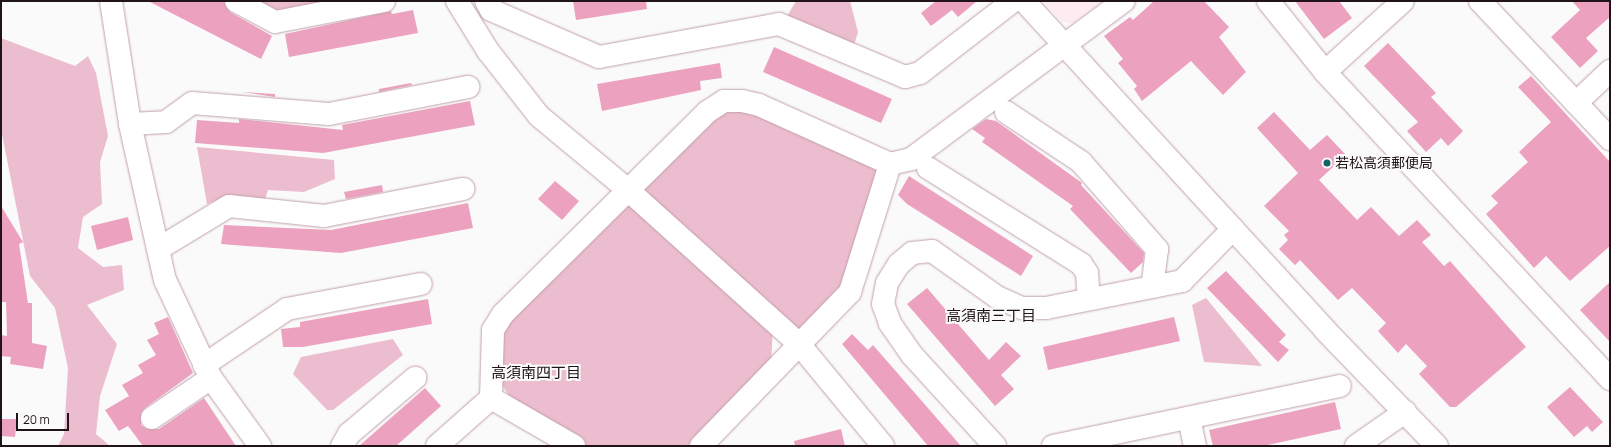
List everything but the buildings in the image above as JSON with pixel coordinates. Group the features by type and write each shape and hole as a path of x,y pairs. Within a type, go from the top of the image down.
{"street":[{"path":"110,1 130,124 165,280 207,372 260,446"},
{"path":"236,1 275,22 384,1"},
{"path":"457,1 488,51 539,116 628,190 799,344 883,446"},
{"path":"486,1 491,10 600,57 779,24 905,76 920,73 1013,1"},
{"path":"1024,1 1067,45 1233,229 1437,446"},
{"path":"437,446 491,398 493,330 503,314 707,112 724,101 759,105 890,164 910,159 1067,45 1124,1"},
{"path":"1268,1 1325,72 1610,379"},
{"path":"1325,72 1403,1"},
{"path":"1484,2 1610,139"},
{"path":"1576,103 1610,71"},
{"path":"130,124 166,122 192,103 329,114 468,87"},
{"path":"1006,112 1081,162 1157,249 1152,287"},
{"path":"701,446 850,292 890,164"},
{"path":"928,168 1081,264 1087,273 1089,300"},
{"path":"158,249 229,206 324,216 464,189"},
{"path":"995,446 912,355 890,323 883,304 887,283 899,264 912,253 932,251 997,298 1022,308 1046,308 1182,281 1233,229"},
{"path":"152,418 207,372 287,309 421,284"},
{"path":"342,446 349,434 415,378"},
{"path":"1053,446 1340,386"},
{"path":"491,398 574,446"},
{"path":"1356,446 1405,412"},
{"path":"1189,418 1195,446"}],"shaded area":[{"path":"250,1 345,1 275,15"},
{"path":"796,1 850,1 858,32 854,45 786,18"},
{"path":"1043,1 1103,1 1071,24 1061,21"},
{"path":"1,38 75,66 88,56 96,73 108,136 100,162 102,204 83,217 78,248 103,267 122,265 124,290 87,305 117,344 100,396 96,434 110,446 58,446 64,434 68,368 55,308 30,276 1,129"},
{"path":"739,105 863,157 878,171 846,290 798,339 633,191 709,115"},
{"path":"197,147 334,160 335,179 304,192 268,190 264,202 224,197 207,204"},
{"path":"626,197 773,326 771,366 693,446 582,446 510,397 502,385 499,330"},
{"path":"1206,298 1262,366 1204,362 1192,305"},
{"path":"393,339 403,355 333,410 327,410 293,374 301,357"}],"place":[{"name":"若松高須郵便局","path":"1327,163"}],"district":[{"name":"高須南三丁目","path":"991,316"},
{"name":"高須南四丁目","path":"536,373"}]}
